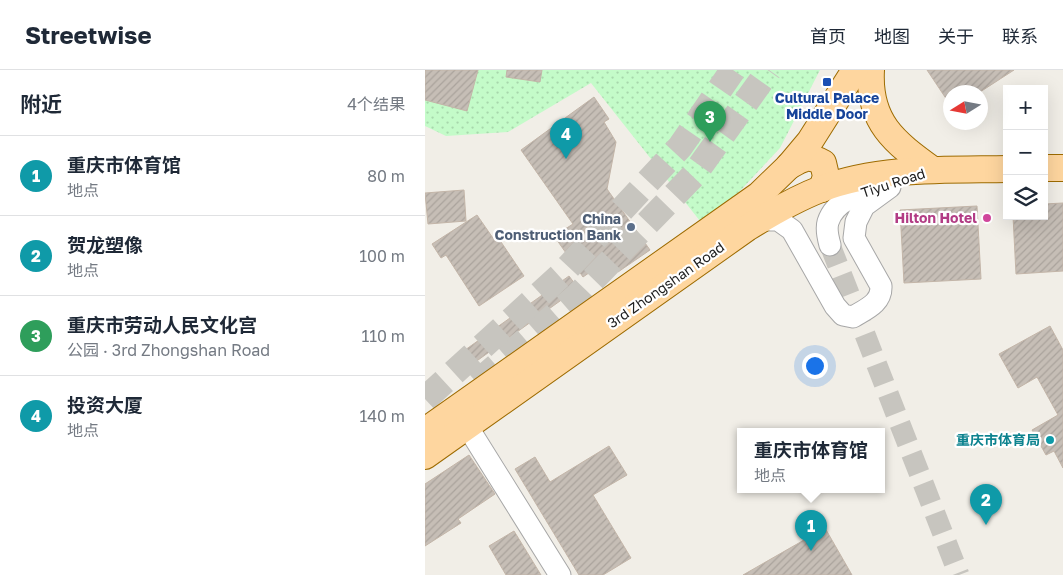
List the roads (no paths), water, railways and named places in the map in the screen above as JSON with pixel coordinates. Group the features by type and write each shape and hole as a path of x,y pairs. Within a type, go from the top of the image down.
{"main road":[{"name":"3rd Zhongshan Road","path":"425,432 759,195 789,166 810,141 855,70"},
{"path":"871,70 870,81 873,100 879,118 889,134 902,147 933,170"},
{"path":"789,166 803,158 813,157 823,163 826,176 822,189"},
{"path":"1048,168 1063,168"},
{"name":"3rd Zhongshan Road","path":"425,456 748,227 780,207 822,189 855,179 933,170 1003,169"}],"street":[{"name":"Tiyu Road","path":"830,245 827,233 828,222 835,210 848,199 863,193 890,187 933,170"},
{"path":"748,227 765,220 778,220 791,230 835,306 843,315 853,317 875,304 881,294 881,286 854,238 856,222 864,206 890,187"},
{"path":"467,426 560,575"}],"tunnel":[{"path":"425,399 561,275 680,147 733,70"},
{"path":"477,383 577,296 693,176 769,70"},
{"path":"830,245 959,575"}],"place":[{"name":"Cultural Palace Middle Door","path":"827,82"},
{"name":"重庆市劳动人民文化宫","path":"710,142"},
{"name":"投资大厦","path":"566,159"},
{"name":"Hilton Hotel","path":"987,218"},
{"name":"China Construction Bank","path":"631,227"},
{"name":"重庆市体育局","path":"1050,440"},
{"name":"贺龙塑像","path":"986,525"},
{"name":"重庆市体育馆","path":"811,551"}]}
